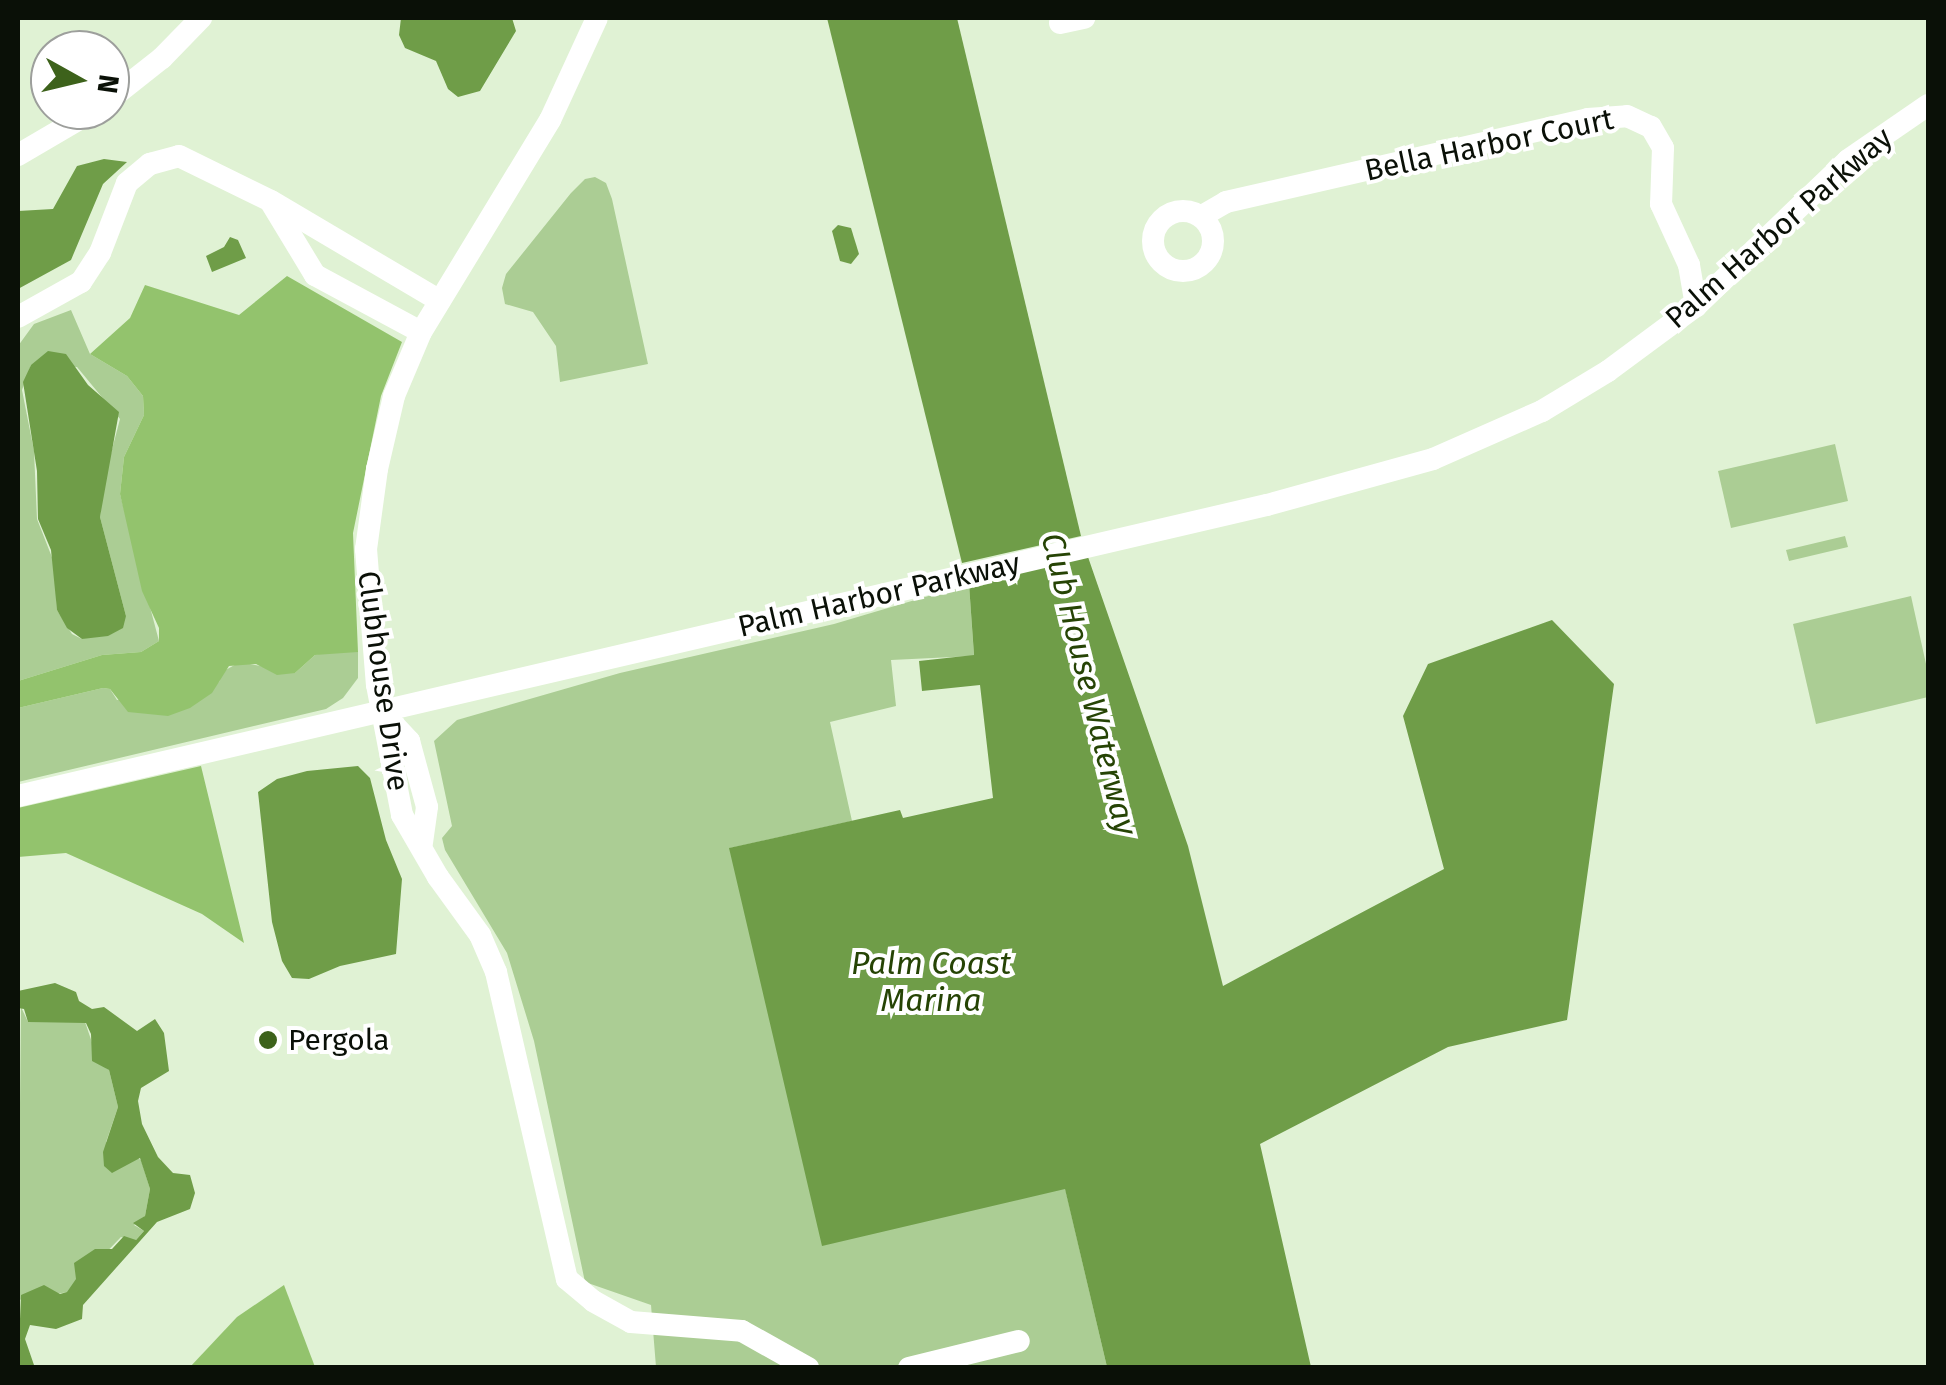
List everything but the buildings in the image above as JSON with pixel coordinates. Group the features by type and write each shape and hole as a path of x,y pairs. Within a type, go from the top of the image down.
{"street":[{"path":"130,83 162,58 200,18"},
{"name":"Clubhouse Drive","path":"597,18 550,120 421,332 388,416 368,524 368,620 382,712 402,815 422,843 438,877 480,934 496,972 568,1278 593,1302 631,1322 742,1331 808,1368"},
{"path":"1060,23 1084,18"},
{"name":"Palm Harbor Parkway","path":"18,796 1112,541 1354,483 1433,459 1576,391 1696,306 1848,160 1928,104"},
{"name":"Bella Harbor Court","path":"1202,216 1226,202 1588,119 1628,116 1651,127 1662,148 1661,204 1688,265 1696,306"},
{"path":"18,155 61,130"},
{"path":"18,317 89,274 126,183 150,164 187,156 440,301"},
{"path":"271,202 315,274 421,332"},
{"path":"908,1368 1019,1341"}],"shaded area":[{"path":"595,177 606,183 612,199 648,364 560,382 556,346 533,312 505,304 502,288 506,274 571,193 585,179"},
{"path":"287,276 402,342 381,396 353,533 358,652 315,655 295,673 277,675 256,664 229,666 212,693 190,708 168,716 128,712 110,689 103,688 18,708 18,681 102,655 141,652 159,641 159,628 142,591 120,494 124,457 144,415 143,396 127,376 90,354 130,318 145,285 239,315"},
{"path":"71,310 90,354 127,376 143,396 144,415 124,457 120,494 159,641 141,652 102,655 18,681 18,346 34,324","holes":["31,365 77,367 120,419 104,480 100,517 126,616 82,639 72,634 57,610 55,565 37,519 34,451 22,390"]},
{"path":"1835,444 1848,501 1731,528 1718,471"},
{"path":"1845,536 1848,547 1789,561 1786,550"},
{"path":"969,584 974,656 891,660 896,706 830,722 852,821 730,848 1065,1188 1107,1367 656,1367 651,1305 585,1282 534,1041 507,953 445,850 442,838 452,826 434,741 457,720 620,673 834,624"},
{"path":"1911,596 1928,673 1928,697 1816,724 1793,624"},
{"path":"335,650 358,652 358,678 343,698 326,709 18,782 18,708 103,688 110,689 117,700 219,682 222,672 240,662 295,673 315,655"},
{"path":"201,766 244,943 202,914 66,853 18,857 18,808"},
{"path":"21,1007 28,1022 85,1022 99,1063 109,1070 118,1107 106,1142 141,1160 150,1189 145,1216 134,1225 144,1231 135,1241 121,1237 68,1292 18,1300"},
{"path":"284,1285 315,1367 190,1367 237,1317"}],"water":[{"path":"401,18 512,18 516,31 480,91 458,97 448,89 436,61 405,48 399,35"},
{"path":"827,18 957,18 1081,536 962,563"},
{"path":"104,159 127,162 103,184 71,260 18,289 18,211 53,209 77,166"},
{"path":"838,225 851,228 859,254 851,264 840,261 832,231"},
{"path":"230,237 238,240 246,258 212,272 206,256 224,247"},
{"path":"48,351 66,354 88,385 119,412 100,517 126,616 123,628 108,636 82,639 67,628 57,610 51,550 38,519 37,471 23,382 31,365"},
{"path":"1088,557 1188,846 1223,986 1444,869 1403,716 1428,664 1552,620 1614,684 1567,1020 1448,1047 1260,1144 1311,1367 1107,1367 1065,1189 822,1246 729,848 900,810 903,818 993,798 980,685 922,691 919,661 974,655 969,584"},
{"path":"358,766 370,778 386,840 402,879 396,954 340,966 309,979 292,978 282,961 272,922 258,792 277,779 307,771"},
{"path":"55,983 76,992 79,1001 92,1009 104,1007 137,1031 155,1019 164,1033 169,1071 141,1088 138,1101 142,1124 158,1157 173,1173 190,1175 195,1193 190,1209 157,1222 83,1305 82,1319 56,1329 30,1325 25,1339 34,1365 18,1367 21,1295 44,1285 60,1294 67,1292 76,1279 74,1263 95,1249 112,1249 124,1236 136,1240 144,1231 133,1223 145,1216 150,1189 140,1158 112,1173 104,1166 103,1152 118,1107 109,1070 92,1061 91,1034 86,1023 28,1022 24,1009 18,1008 18,991"}],"place":[{"name":"Pergola","path":"268,1040"}],"water label":[{"name":"Club House Waterway","path":"1089,684"},
{"name":"Palm Coast Marina","path":"931,982"}]}
